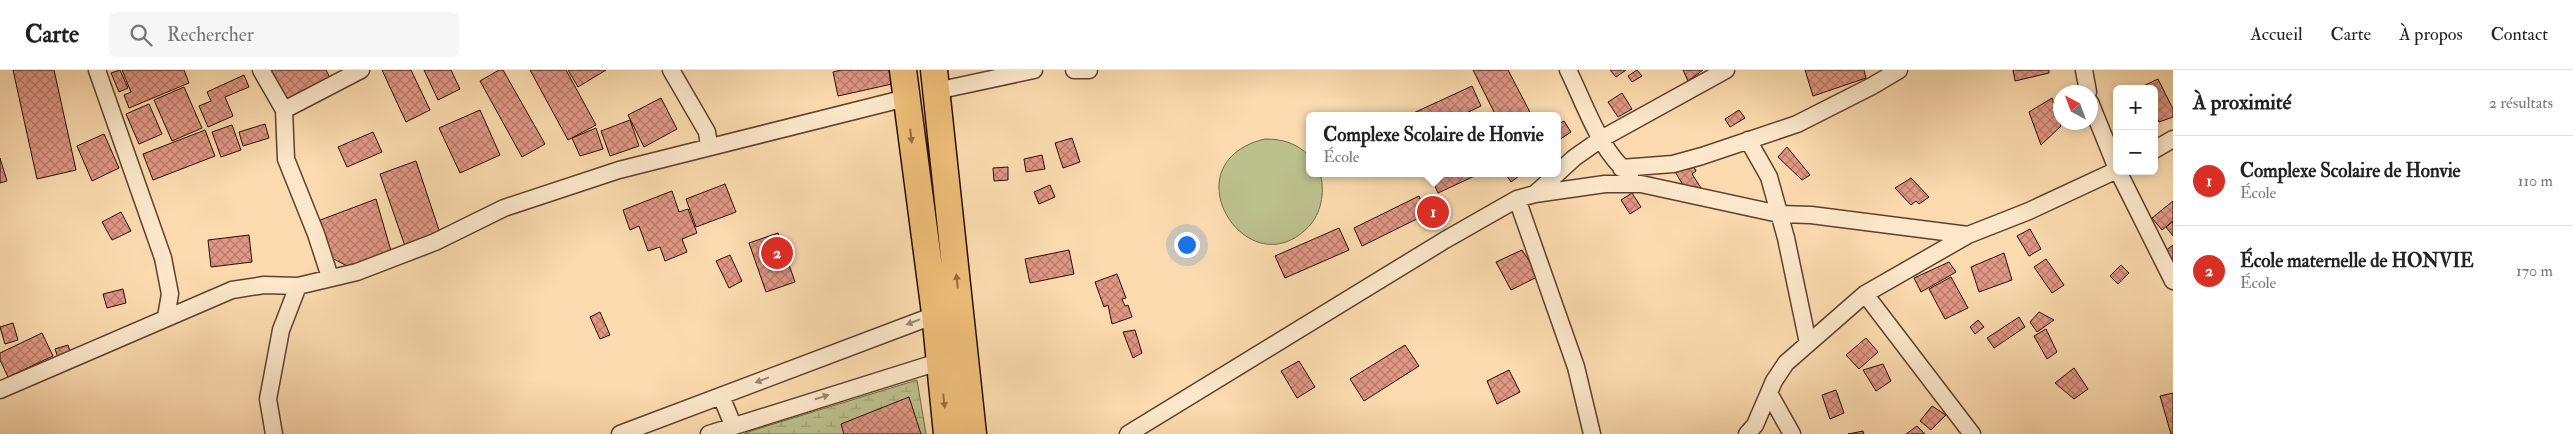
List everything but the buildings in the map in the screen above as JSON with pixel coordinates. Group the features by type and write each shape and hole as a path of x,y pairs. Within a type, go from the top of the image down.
{"main road":[{"path":"903,70 906,98 948,311 966,355 973,434"},
{"path":"935,81 948,311 940,361 947,434"}],"street":[{"path":"97,70 163,258 170,294 166,317"},
{"path":"262,70 284,110 286,158 316,234 330,277"},
{"path":"284,110 361,70"},
{"path":"671,70 708,132 709,146"},
{"path":"935,81 1034,70"},
{"path":"1074,70 1089,70"},
{"path":"1568,70 1601,139 1621,168 1641,184"},
{"path":"1561,170 1574,158 1601,139 1726,70"},
{"path":"1621,168 1673,164 1797,124 1899,70"},
{"path":"2084,70 2087,85"},
{"path":"0,390 232,290 264,285 298,286 384,263 435,242 504,208 619,170 906,98"},
{"path":"2098,122 2113,160"},
{"path":"2158,148 2173,139"},
{"path":"1748,140 1769,178 1808,343"},
{"path":"1747,434 1755,425 1769,393 1786,362 1865,294 1968,235 2029,211 2113,172"},
{"path":"2120,175 2173,281"},
{"path":"1535,194 1553,177"},
{"path":"1128,434 1445,240 1517,199 1535,194 1605,184 1641,184 1779,214 1811,215 1968,235"},
{"path":"1517,199 1576,367 1592,434"},
{"path":"274,434 268,399 281,330 298,286"},
{"path":"1865,294 1972,434"},
{"path":"620,434 948,311"},
{"path":"709,434 940,361 966,355"},
{"path":"1769,393 1792,434"},
{"path":"720,396 733,425"}],"green space":[{"path":"1265,139 1283,141 1294,145 1306,154 1306,177 1321,177 1322,179 1320,206 1311,224 1287,241 1264,244 1243,234 1228,217 1220,195 1221,172 1236,152"},
{"path":"917,380 926,434 744,434 754,430"}],"place":[{"name":"Complexe Scolaire de Honvie","path":"1433,212"},
{"name":"École maternelle de HONVIE","path":"777,253"}]}
